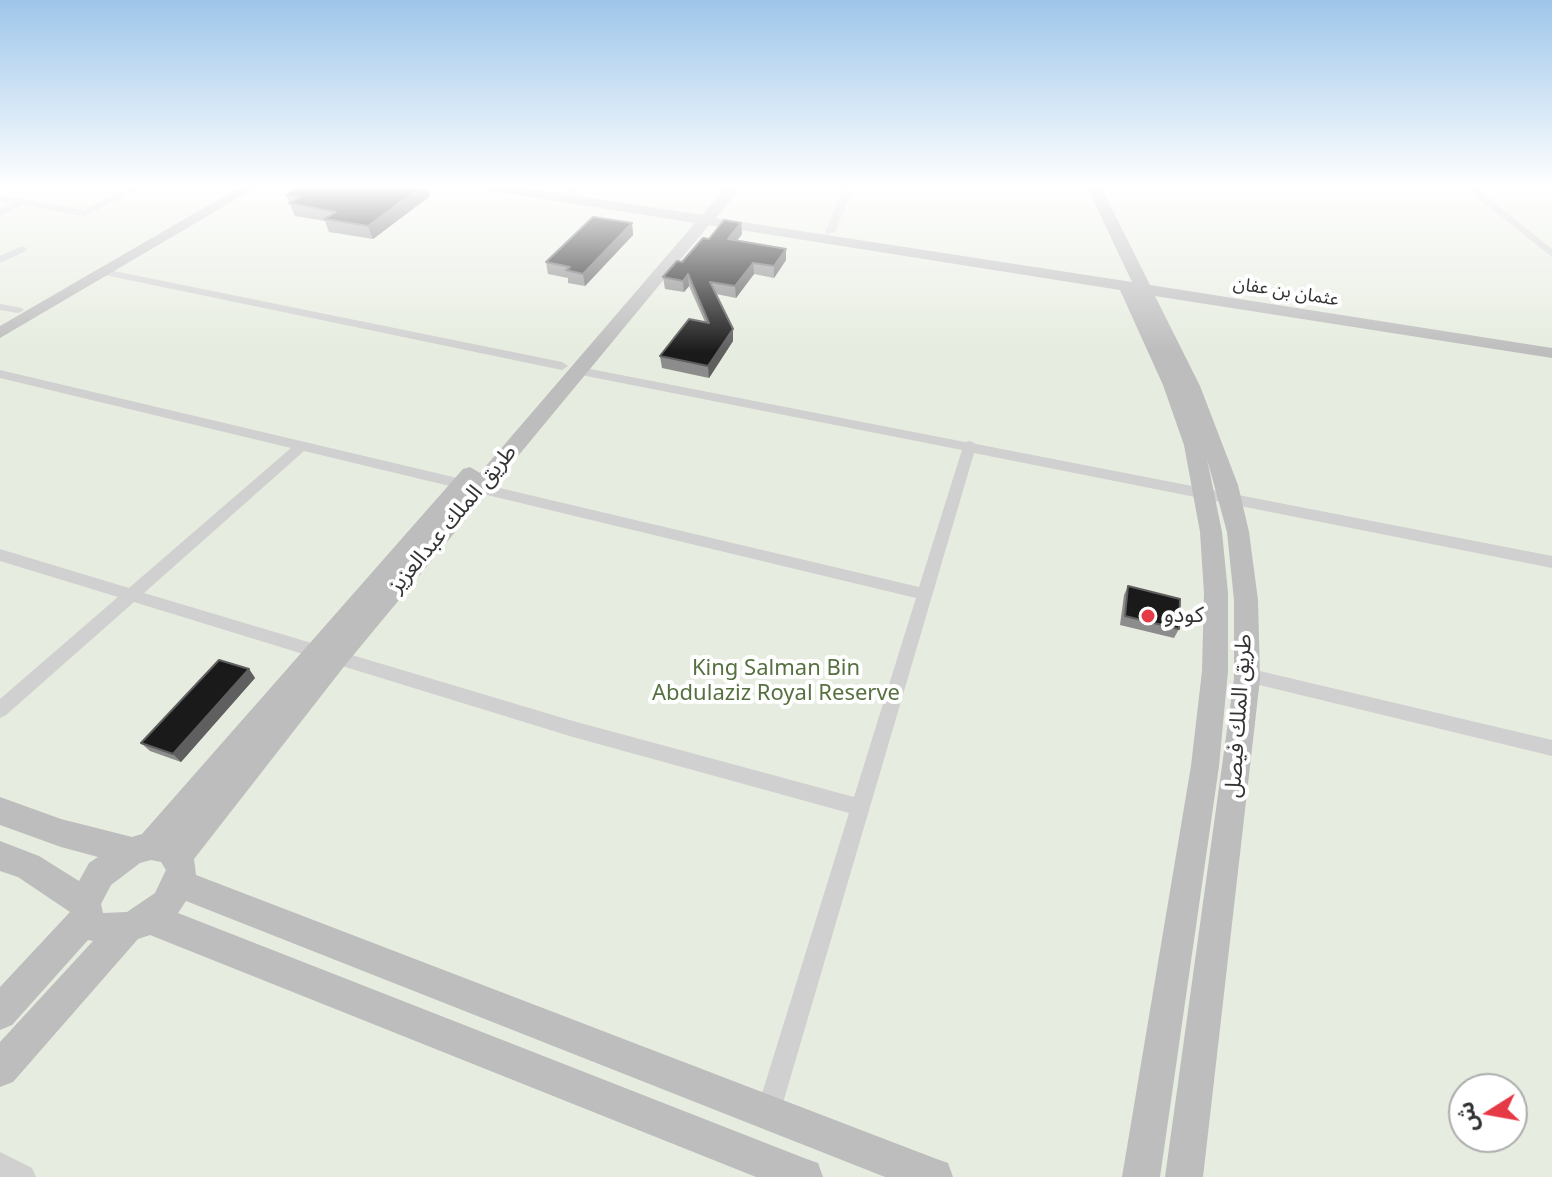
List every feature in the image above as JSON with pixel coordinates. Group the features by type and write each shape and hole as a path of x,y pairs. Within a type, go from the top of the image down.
{"street":[{"path":"0,320 137,242"},
{"path":"0,333 156,242"},
{"name":"طريق الملك عبدالعزيز","path":"160,859 326,654 678,242"},
{"name":"عثمان بن عفان","path":"865,242 1552,344"},
{"name":"عثمان بن عفان","path":"888,242 1552,353"},
{"name":"طريق الملك فيصل","path":"1111,242 1134,284"},
{"name":"طريق الملك فيصل","path":"1117,242 1194,445 1238,532 1246,600 1247,675 1221,908 1184,1177"},
{"path":"0,260 22,249"},
{"path":"104,272 571,368 1552,562"},
{"path":"0,307 18,310"},
{"path":"0,374 925,594"},
{"path":"768,1113 858,807 970,445"},
{"path":"0,710 301,446"},
{"name":"طريق الملك فيصل","path":"1141,1177 1191,865 1215,671 1217,494"},
{"path":"0,555 573,729 858,807"},
{"path":"1247,675 1552,748"},
{"path":"0,811 61,833 160,859 768,1113 934,1177"},
{"path":"0,856 28,866 86,910 92,925 107,931 138,923 752,1167 804,1177"},
{"path":"0,1013 86,910 100,874 160,859"},
{"path":"0,1069 138,923 166,904 160,859"},
{"path":"0,1165 23,1177"}],"green space":[{"name":"King Salman Bin Abdulaziz Royal Reserve","path":"0,242 1552,242 1552,1177 0,1177"}],"building":[{"path":"567,242 614,242 583,274 566,270 570,267 546,262"},
{"path":"700,242 745,242 786,249 774,266 753,263 735,286 710,282 733,329 708,366 660,356 689,319 709,323 688,274 683,281 663,277 677,261 682,262"},
{"name":"كودو","path":"1128,586 1180,599 1179,629 1125,616"},
{"path":"219,660 249,669 173,754 141,743"}],"place":[{"name":"كودو","path":"1148,616"}]}
